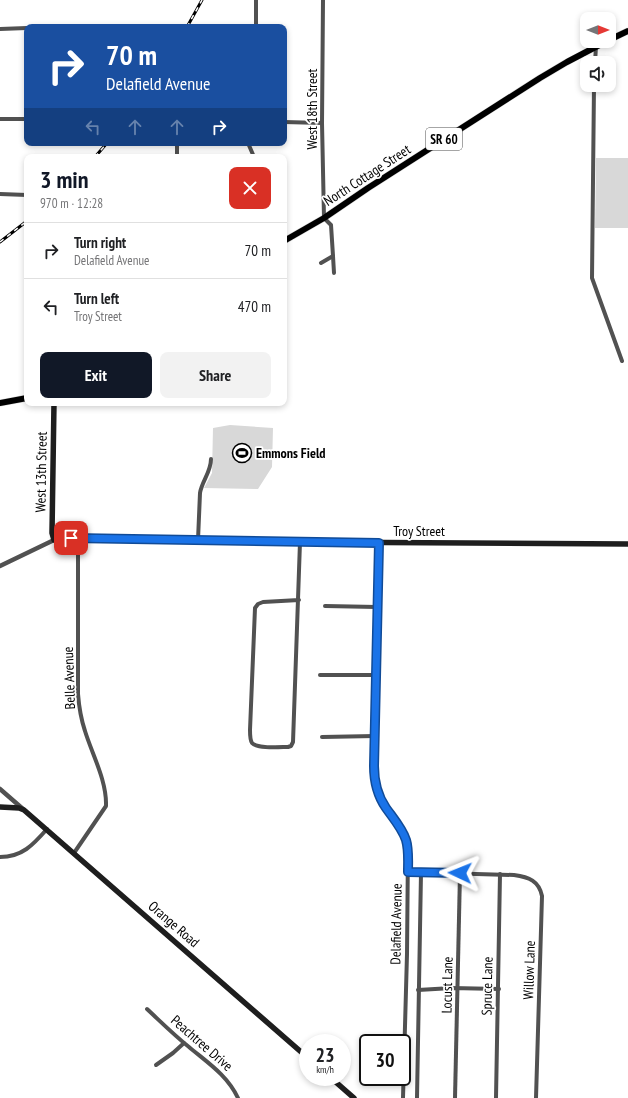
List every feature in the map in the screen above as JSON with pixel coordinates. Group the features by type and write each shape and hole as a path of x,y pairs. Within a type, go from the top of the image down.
{"main road":[{"name":"North Cottage Street","path":"616,37 628,31"},
{"name":"North Cottage Street","path":"287,240 324,218 368,188 540,78 592,48"},
{"path":"0,403 24,399"},
{"name":"West 13th Street","path":"54,406 52,533 54,540"},
{"name":"Troy Street","path":"54,540 78,538 379,543 628,544"},
{"path":"0,807 21,809"},
{"name":"Orange Road","path":"21,809 74,853 299,1050"},
{"path":"340,1086 354,1098"}],"street":[{"path":"256,0 256,24"},
{"name":"West 18th Street","path":"323,0 322,123 324,218"},
{"path":"0,29 24,28"},
{"path":"594,92 592,278 622,361"},
{"path":"0,119 24,119"},
{"path":"287,122 322,123"},
{"path":"0,194 24,195"},
{"path":"324,218 331,225 334,273"},
{"path":"321,263 333,256"},
{"path":"198,540 200,493 210,469 211,459"},
{"name":"Belle Avenue","path":"74,853 106,806 106,793 84,730 78,694 78,538"},
{"name":"Troy Street","path":"0,566 54,540"},
{"path":"299,600 263,602 258,604 255,608 250,730 251,742 260,747 288,747 293,744 297,674 299,600 300,542"},
{"name":"Delafield Avenue","path":"379,543 374,780 376,790 381,800 397,822 406,839 408,848 403,1098"},
{"path":"326,606 377,607"},
{"path":"320,675 376,675"},
{"path":"322,737 375,736"},
{"name":"Orange Road","path":"0,789 21,809"},
{"path":"0,858 15,856 27,850 35,843 46,829"},
{"name":"Willow Lane","path":"408,872 500,874 531,879 540,887 542,896 536,1098"},
{"path":"417,1098 421,873"},
{"name":"Locust Lane","path":"455,1098 460,873"},
{"name":"Spruce Lane","path":"496,1098 500,874"},
{"path":"418,990 458,988 499,989"},
{"name":"Peachtree Drive","path":"147,1010 184,1043 224,1075 238,1098"},
{"path":"156,1064 173,1053 184,1043"}],"shaded area":[{"path":"596,158 628,158 628,228 595,228"},
{"name":"Emmons Field","path":"230,425 273,428 272,467 258,489 204,488 212,473 213,428"}],"railway":[{"path":"189,24 202,0"},
{"path":"98,154 104,146"},
{"path":"0,242 24,223"}],"place":[{"name":"Emmons Field","path":"242,453"}],"route":[{"path":"71,538 379,543 374,766 376,790 386,809 397,822 406,839 408,848 408,872 460,873"}]}
